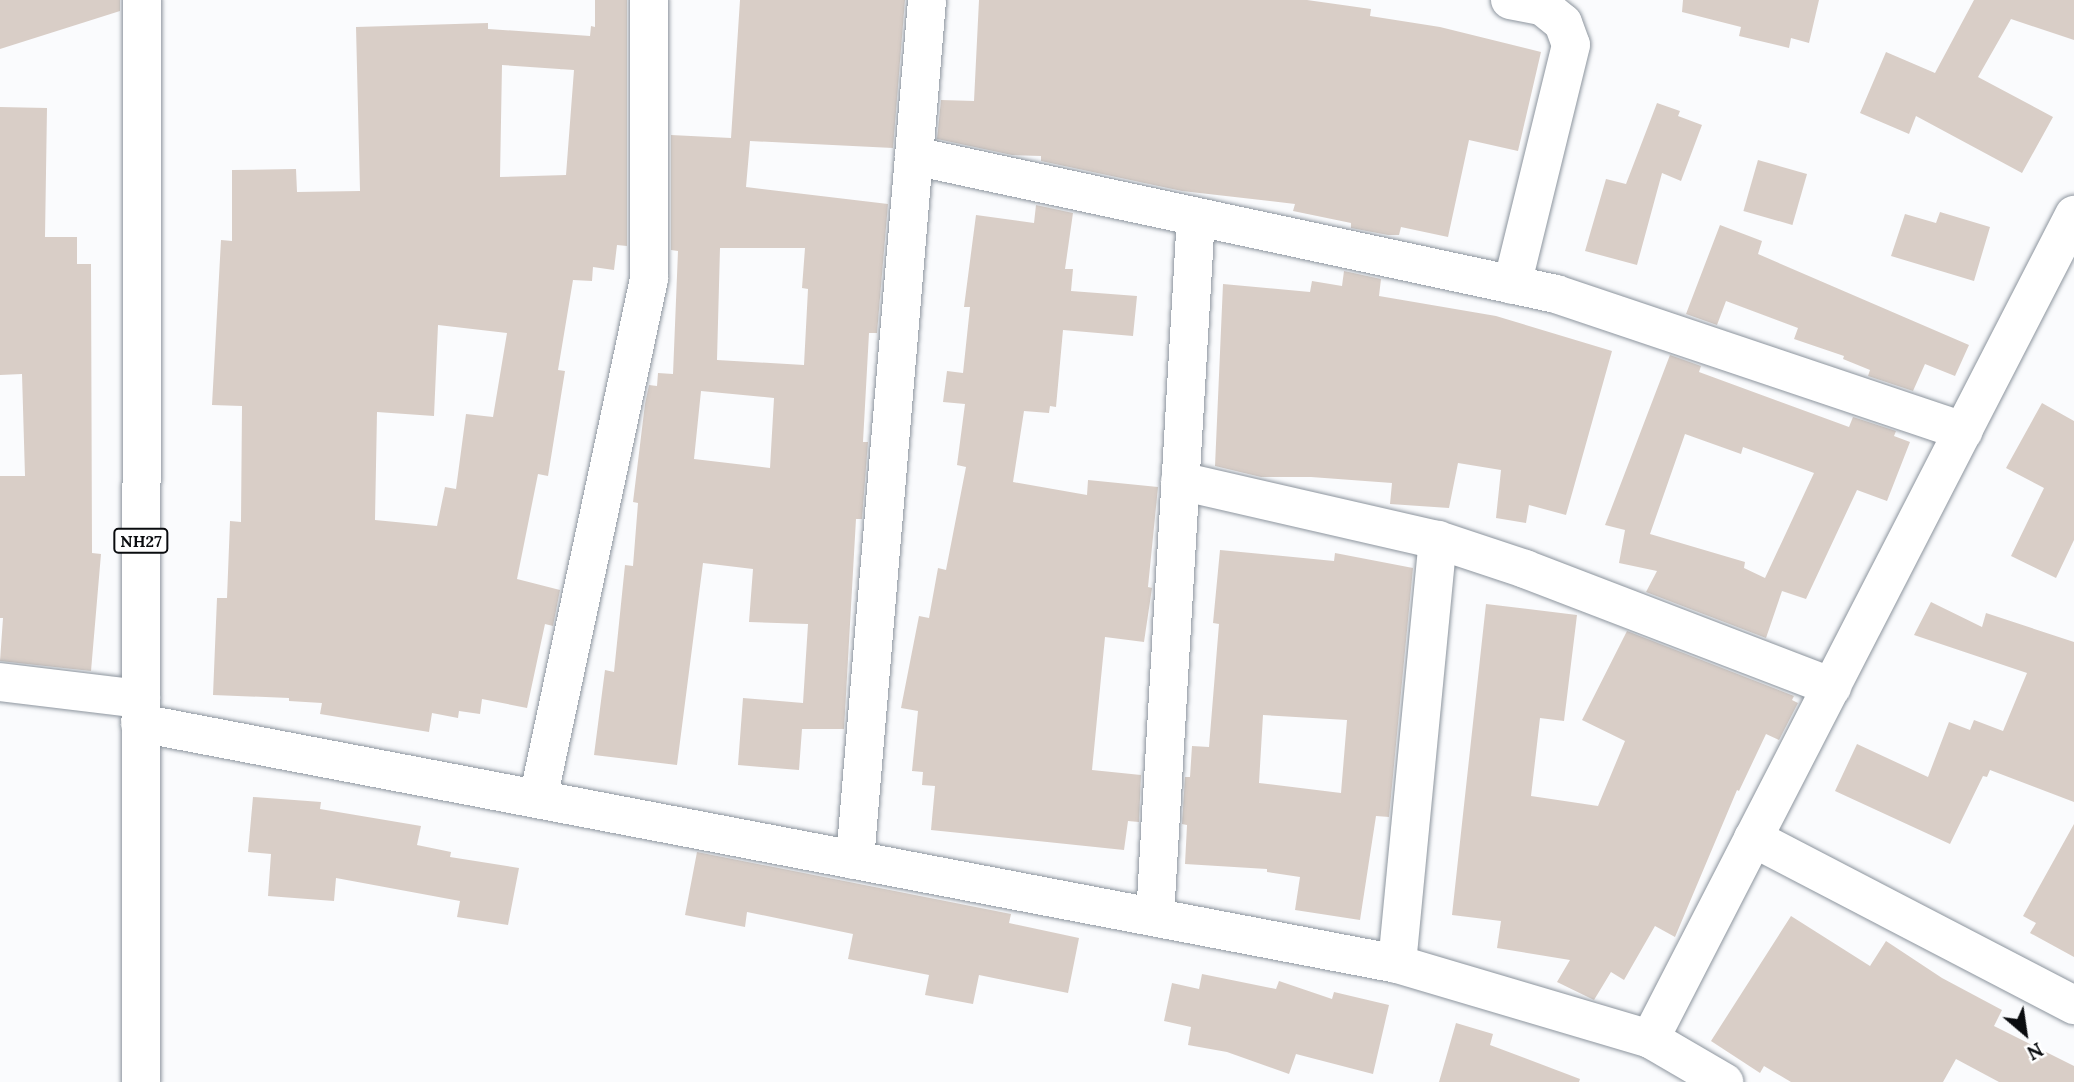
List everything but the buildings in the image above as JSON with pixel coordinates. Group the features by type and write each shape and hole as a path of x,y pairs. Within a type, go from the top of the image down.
{"main road":[{"name":"NH27","path":"141,1082 142,0"},
{"path":"538,799 649,279 649,0"},
{"path":"855,860 927,0"},
{"path":"1510,0 1542,6 1563,23 1571,45 1511,285"},
{"path":"914,156 1556,294 1964,431"},
{"path":"1650,1039 2074,215"},
{"path":"1155,917 1196,217"},
{"path":"1180,481 1438,540 1525,569 1832,687"},
{"path":"1397,964 1438,540"},
{"path":"0,682 538,799 1397,964 1650,1039 1724,1082"},
{"path":"1754,838 2074,1004"}]}
